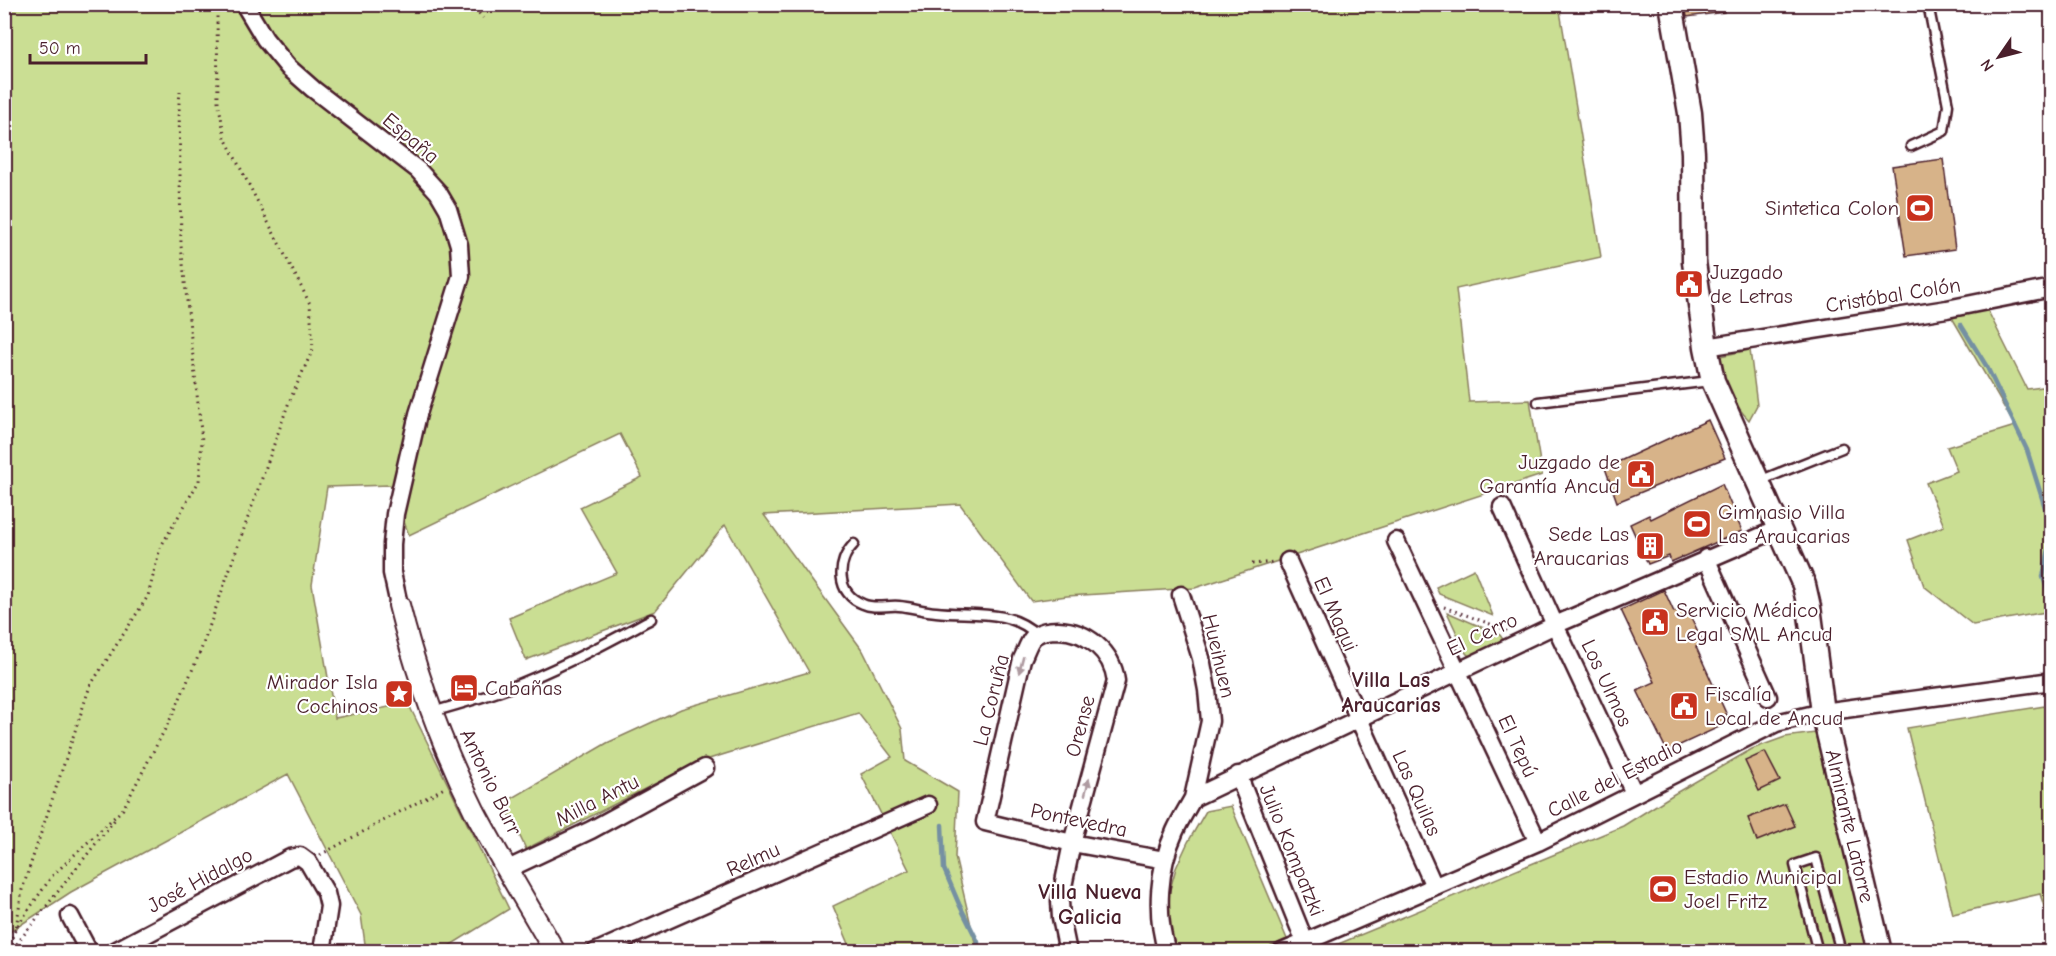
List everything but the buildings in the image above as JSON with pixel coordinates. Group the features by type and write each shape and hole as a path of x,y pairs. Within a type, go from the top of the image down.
{"main road":[{"name":"Almirante Latorre","path":"1671,4 1690,113 1693,153 1694,262 1713,381 1804,585 1823,712 1880,951"}],"street":[{"name":"España","path":"244,4 265,39 288,67 418,170 438,192 448,209 459,245 461,276 418,414"},
{"name":"Cristóbal Colón","path":"1706,347 1947,309 2052,288"},
{"name":"Antonio Burr","path":"418,414 395,514 392,573 399,605 413,659 432,712 475,812 555,951"},
{"name":"Los Ulmos","path":"1502,507 1634,793"},
{"name":"El Cerro","path":"1193,798 1457,670 1778,528"},
{"name":"El Tepú","path":"1396,541 1538,842"},
{"path":"1706,558 1767,697"},
{"name":"El Maqui","path":"1288,561 1358,718"},
{"name":"Hueihuen","path":"1181,595 1201,658 1208,690 1210,721 1193,798"},
{"name":"Orense","path":"1036,634 1053,630 1080,633 1091,639 1115,673 1116,681 1072,843 1060,901 1068,951"},
{"name":"La Coruña","path":"985,822 1022,659 1036,634"},
{"name":"Calle del Estadio","path":"1282,951 1538,842 1776,723 1823,712 2052,681"},
{"name":"Las Quilas","path":"1358,718 1434,886"},
{"name":"Milla Antu","path":"508,869 591,830 705,768"},
{"name":"Julio Kompatzki","path":"1238,775 1305,942"},
{"path":"1167,951 1161,933 1160,894 1165,860 1174,831 1193,798"},
{"name":"Relmu","path":"596,951 928,805"},
{"name":"Pontevedra","path":"985,822 1072,843 1165,860"},
{"name":"José Hidalgo","path":"113,951 290,858 300,856 308,862"},
{"path":"308,862 326,894 329,906 322,951"},
{"path":"69,916 89,951"}],"lane":[{"path":"1911,146 1944,131 1948,105 1928,4"},
{"path":"1538,402 1713,381"},
{"path":"1758,482 1842,448"},
{"path":"854,544 844,557 841,573 845,590 855,601 869,606 899,606 935,612 999,616 1024,624 1036,634"},
{"path":"432,712 505,689 543,674 651,619"},
{"path":"1818,951 1795,865 1816,858 1841,951"}],"path":[{"path":"9,950 123,809 174,712 201,650 289,402 313,349 309,304 225,138 218,101 216,15 223,4"},
{"path":"471,4 483,18"},
{"path":"9,950 16,928 22,890 90,686 148,596 159,548 199,481 202,441 181,245 180,91"},
{"path":"1252,564 1288,561"},
{"path":"1423,599 1504,629 1517,643"},
{"path":"308,862 461,780"},
{"path":"4,936 16,928 52,876 123,809"}],"green space":[{"path":"5,5 1559,5 1601,257 1456,289 1469,402 1530,400 1542,475 1195,588 1067,596 1031,601 960,504 764,515 863,651 902,729 905,761 958,792 955,857 977,951 852,951 833,906 909,870 861,774 892,757 858,713 696,763 526,849 504,803 607,743 681,709 809,672 725,525 655,611 526,660 509,618 617,573 580,507 642,477 620,434 409,535 390,485 327,487 312,585 335,718 408,703 509,909 441,951 366,951 361,915 288,774 71,892 5,935"},
{"path":"1984,303 2027,389 2050,386 2047,359 2051,359 2051,611 1973,625 1924,586 1908,540 1944,526 1926,483 1957,471 1947,447 2015,426 1947,309"},
{"path":"1750,350 1757,405 1749,420 1737,406 1729,390 1720,356"},
{"path":"1474,569 1493,616 1439,594 1436,587"},
{"path":"1447,612 1500,635 1506,644 1471,658 1466,653"},
{"path":"2051,705 2051,927 2040,894 1953,914 1907,728"},
{"name":"Estadio Municipal Joel Fritz","path":"1815,733 1872,951 1319,952 1623,826 1752,749 1785,737"},
{"path":"1231,806 1287,939 1260,951 1176,951 1168,929 1169,893 1176,868 1206,811"}],"waterway":[{"path":"1961,325 1987,367 2027,450 2052,530"},
{"path":"2052,535 2043,577 2052,603"},
{"path":"942,825 944,869 978,942 977,952"}],"place":[{"name":"Sintetica Colon","path":"1920,208"},
{"name":"Juzgado de Letras","path":"1689,284"},
{"name":"Juzgado de Garantía Ancud","path":"1641,474"},
{"name":"Gimnasio Villa Las Araucarias","path":"1697,524"},
{"name":"Sede Las Araucarias","path":"1650,546"},
{"name":"Servicio Médico Legal SML Ancud","path":"1655,622"},
{"name":"Cabañas","path":"464,688"},
{"name":"Mirador Isla Cochinos","path":"399,694"},
{"name":"Fiscalía Local de Ancud","path":"1684,706"},
{"name":"Estadio Municipal Joel Fritz","path":"1663,889"}],"district":[{"name":"Villa Las Araucarias","path":"1391,692"},
{"name":"Villa Nueva Galicia","path":"1090,904"}]}
